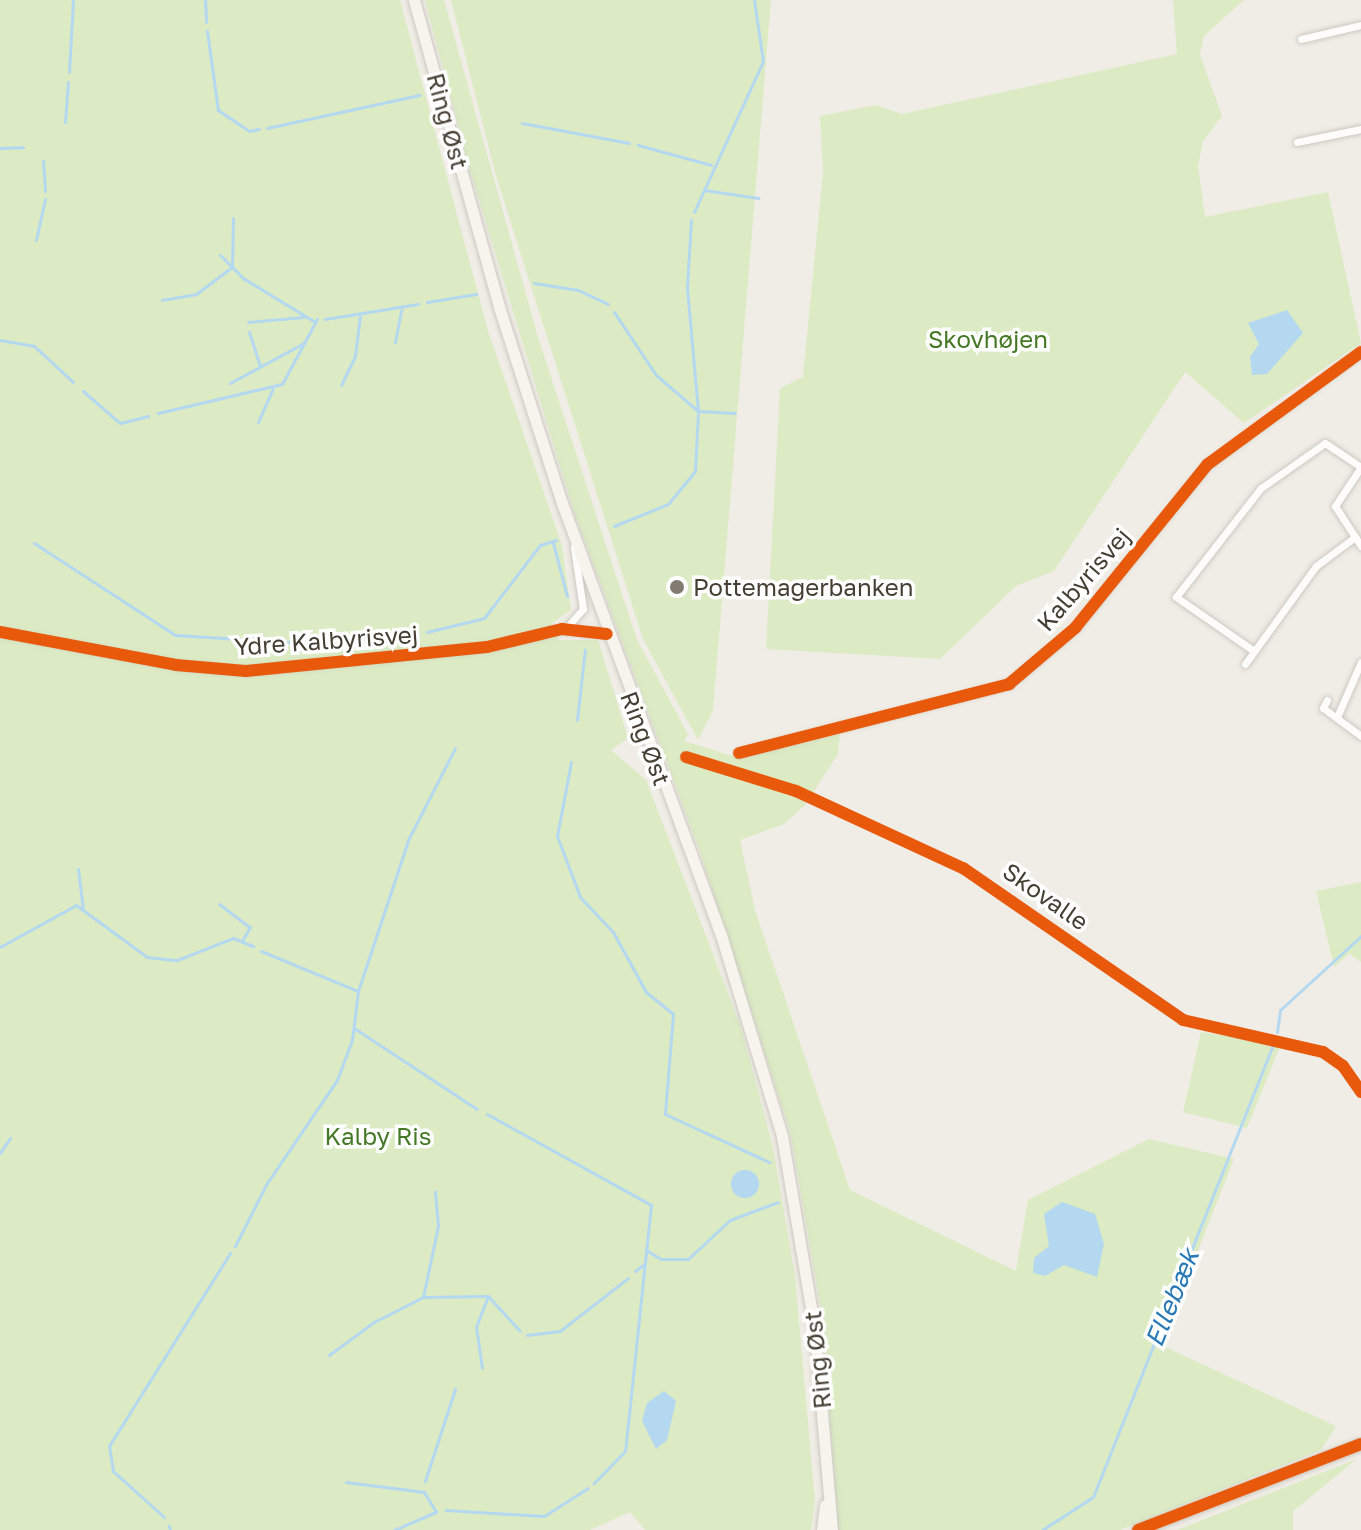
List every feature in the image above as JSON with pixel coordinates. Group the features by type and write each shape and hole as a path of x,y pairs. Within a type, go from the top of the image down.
{"main road":[{"name":"Ring Øst","path":"414,0 499,307 607,634 721,935 782,1136 815,1332 832,1530"},
{"path":"1138,1530 1361,1444"},
{"name":"Ring Øst","path":"822,1530 827,1485"}],"street":[{"path":"1301,39 1361,25"},
{"path":"1297,142 1361,129"},
{"name":"Kalbyrisvej","path":"739,753 1009,684 1075,628 1208,464 1361,352"},
{"path":"1254,651 1176,597 1261,488 1325,443 1361,467 1335,506 1361,546"},
{"path":"1245,664 1316,566 1355,537"},
{"path":"562,629 579,619 583,609 574,538"},
{"name":"Ydre Kalbyrisvej","path":"0,632 176,665 246,671 487,647 562,629 607,634"},
{"path":"1337,717 1361,662"},
{"path":"1327,700 1323,708 1361,736"}],"green space":[{"name":"Kalby Ris","path":"0,0 400,0 488,331 562,545 571,610 552,623 559,640 598,640 628,738 611,750 646,780 741,1027 773,1147 795,1276 815,1501 811,1530 645,1530 630,1512 590,1530 0,1530"},
{"path":"425,0 444,0 538,337 637,640 688,734 684,741 739,758 840,734 838,754 805,805 784,824 740,840 755,910 850,1190 1016,1271 1028,1200 1149,1139 1234,1159 1161,1345 1336,1426 1321,1450 1120,1530 838,1530 821,1309 790,1132 700,852 574,512 467,160"},
{"path":"451,0 771,0 713,711 698,740 643,639 496,176"},
{"name":"Skovhøjen","path":"1173,0 1244,0 1204,36 1200,55 1222,116 1203,141 1198,166 1205,217 1328,192 1361,343 1244,423 1185,372 1054,571 1016,586 940,659 766,649 780,388 803,377 823,171 820,116 876,105 902,114 1177,54"},
{"path":"1361,882 1361,962 1349,954 1334,967 1316,891"},
{"path":"1201,1032 1281,1044 1247,1128 1183,1112"},
{"path":"1357,1459 1293,1511 1293,1530 1177,1530"}],"water":[{"path":"1287,310 1303,333 1267,374 1252,375 1250,357 1259,344 1248,323"},
{"path":"745,1170 755,1174 759,1184 755,1194 745,1198 735,1194 731,1184 735,1174"},
{"path":"1062,1202 1095,1214 1104,1244 1097,1277 1064,1265 1045,1276 1033,1273 1034,1258 1049,1246 1044,1214"},
{"path":"664,1391 676,1401 667,1440 656,1449 642,1421 647,1403"}],"waterway":[{"path":"69,72 73,0"},
{"path":"205,0 206,22"},
{"path":"694,212 763,61 754,0"},
{"path":"207,31 218,110 249,131 259,129"},
{"path":"65,122 68,82"},
{"path":"267,128 419,95"},
{"path":"522,123 629,143"},
{"path":"638,145 711,165"},
{"path":"0,148 23,147"},
{"path":"43,161 45,191"},
{"path":"704,190 758,198"},
{"path":"36,240 45,199"},
{"path":"162,300 196,294 232,267 233,218"},
{"path":"691,220 687,288 698,411"},
{"path":"220,255 243,278 315,322"},
{"path":"534,283 578,290 608,304"},
{"path":"427,302 476,294"},
{"path":"325,319 418,304"},
{"path":"395,342 402,307"},
{"path":"614,312 656,375 698,411"},
{"path":"341,385 355,356 360,316"},
{"path":"248,322 304,317"},
{"path":"158,413 282,384 317,319"},
{"path":"249,332 260,366"},
{"path":"0,340 34,346 73,382"},
{"path":"230,383 304,343"},
{"path":"258,422 273,389"},
{"path":"83,391 120,423 148,416"},
{"path":"614,526 668,504 695,471 698,411 735,413"},
{"path":"427,632 484,618 540,545 556,540"},
{"path":"34,543 175,635 336,645 417,635"},
{"path":"553,543 567,596"},
{"path":"577,720 585,649"},
{"path":"235,1246 267,1183 337,1080 352,1040 358,991 409,838 455,748"},
{"path":"571,762 557,836 580,897 613,932 646,992 673,1014 665,1114 769,1162"},
{"path":"78,869 83,908"},
{"path":"219,904 250,927 242,941"},
{"path":"0,947 76,905 147,957 177,960 233,938 253,946"},
{"name":"Ellebæk","path":"1277,1032 1280,1010 1361,936"},
{"path":"261,951 358,991"},
{"path":"354,1028 477,1109"},
{"name":"Ellebæk","path":"1042,1530 1093,1497 1274,1043"},
{"path":"487,1114 651,1205 625,1451 594,1483"},
{"path":"0,1153 10,1138"},
{"path":"423,1297 438,1226 435,1191"},
{"path":"646,1250 661,1259 688,1259 730,1220 778,1202"},
{"path":"164,1517 113,1471 109,1446 230,1253"},
{"path":"635,1271 643,1265"},
{"path":"527,1335 560,1331 628,1278"},
{"path":"329,1355 374,1322 423,1297 488,1296 520,1331"},
{"path":"482,1368 476,1327 488,1296"},
{"path":"425,1481 455,1389"},
{"path":"346,1482 424,1492 436,1512 394,1530"},
{"path":"446,1510 544,1516 588,1488"},
{"path":"169,1526 170,1530"}],"cycle path":[{"path":"739,753 1009,684 1075,628 1208,464 1361,352"},
{"path":"0,632 176,665 246,671 487,647 562,629 607,634"},
{"name":"Skovalle","path":"686,757 796,791 963,868 1183,1020 1323,1052 1343,1066 1361,1092"},
{"path":"1138,1530 1361,1444"}],"place":[{"name":"Pottemagerbanken","path":"677,587"}]}
